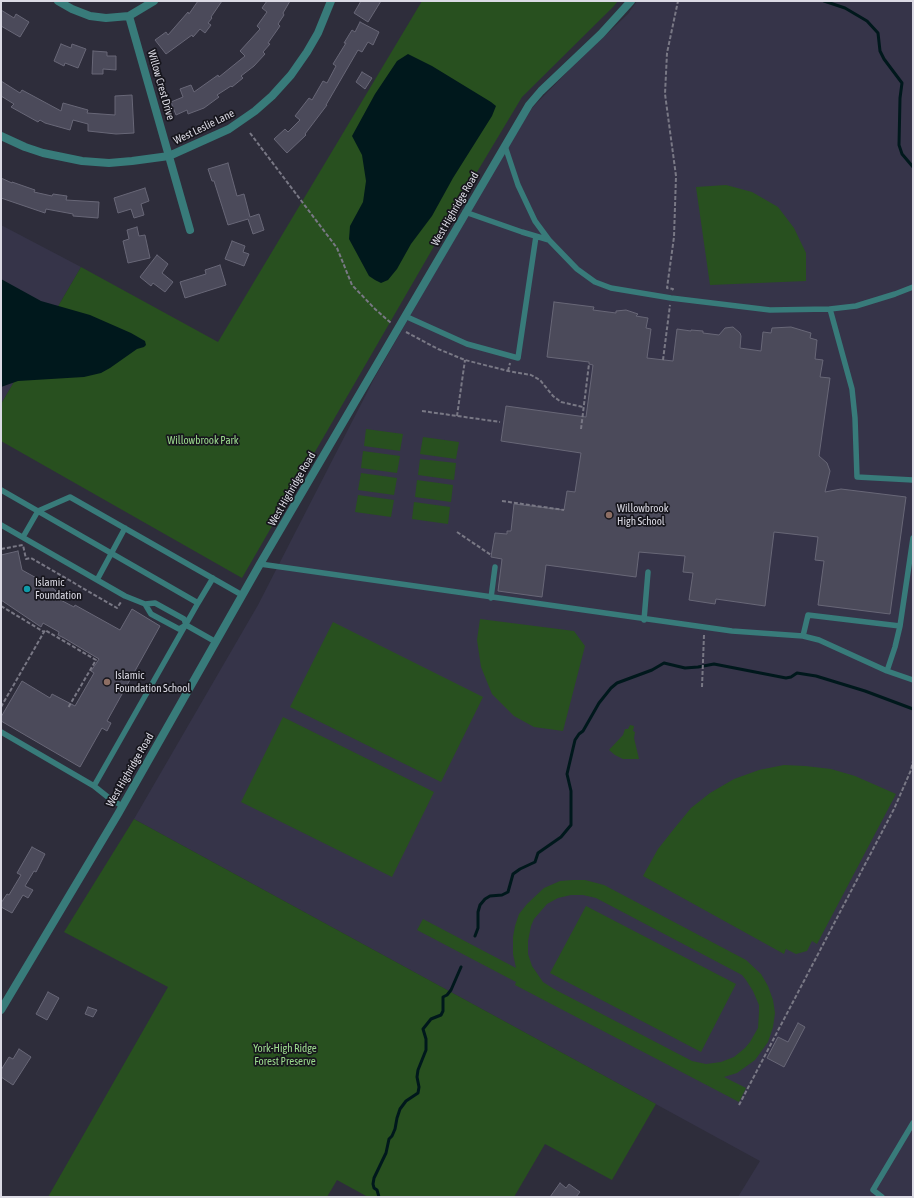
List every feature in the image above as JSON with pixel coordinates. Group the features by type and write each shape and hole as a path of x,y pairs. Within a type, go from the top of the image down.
{"street":[{"path":"58,1 72,9 90,16 106,18 129,16 154,1"},
{"name":"West Leslie Lane","path":"1,136 43,153 82,161 121,162 169,156 229,129 255,111 272,96 291,75 307,52 318,33 330,1"},
{"name":"West Highridge Road","path":"1,1010 122,806 242,595 529,104 601,34 631,1"},
{"name":"Willow Crest Drive","path":"129,16 190,230"}],"lane":[{"path":"504,145 518,185 535,221 549,240 577,269 595,282 611,288 671,298 770,310 830,309 856,306 913,287"},
{"path":"465,212 549,240"},
{"path":"405,316 467,344 518,358 536,236"},
{"path":"830,309 852,389 855,418 857,477 913,480"},
{"path":"1,490 198,603"},
{"path":"23,537 38,511 70,497 242,595"},
{"path":"1,525 125,596 145,604 155,603 184,619 186,625 216,642"},
{"path":"97,580 125,528"},
{"path":"887,671 900,626 913,538"},
{"path":"260,564 732,632 803,636 819,640 887,671 913,680"},
{"path":"491,598 495,567"},
{"path":"644,620 648,572"},
{"path":"94,786 213,578"},
{"path":"145,604 151,614 179,629 186,625"},
{"path":"803,636 808,615 900,626"},
{"path":"1,732 94,786 122,806"},
{"path":"882,1197 873,1190 913,1123"}],"path":[{"path":"663,360 673,288 667,288 674,237 676,176 665,94 667,53 678,1"},
{"path":"250,132 337,248 352,285 389,322 432,346 465,360 531,375 540,380 553,396 561,402 583,406"},
{"path":"457,416 465,360"},
{"path":"580,429 589,364"},
{"path":"422,411 500,422"},
{"path":"502,501 564,510"},
{"path":"457,532 491,555"},
{"path":"1,549 23,545 26,559 31,558 118,608 125,596"},
{"path":"1,606 44,632 45,630 96,660 68,708"},
{"path":"702,687 705,628"},
{"path":"1,707 44,632"},
{"path":"739,1105 894,810 911,770 913,761"}],"shaded area":[{"name":"Willowbrook High School","path":"637,1 910,1 913,3 913,1197 738,1197 760,1161 134,819 258,605 375,377 491,175 532,108 572,67 628,14"},
{"path":"408,54 432,66 496,106 492,116 453,178 432,216 411,244 397,269 388,280 381,283 369,276 349,239 350,226 363,202 366,181 362,155 352,136 375,94 397,61"},
{"path":"1,225 81,267 1,404"},
{"path":"1,279 41,301 90,315 131,333 145,341 146,345 137,349 101,373 84,377 18,381 1,387"}],"green space":[{"name":"Willowbrook Park","path":"422,1 618,1 522,97 242,578 1,441 1,404 81,267 218,342"},
{"path":"726,185 752,192 778,207 794,228 806,253 806,281 710,285 696,187"},
{"path":"366,429 403,434 400,451 364,446"},
{"path":"423,437 459,442 456,459 420,454"},
{"path":"363,451 400,456 397,473 361,468"},
{"path":"420,459 456,463 454,480 418,475"},
{"path":"361,473 397,478 394,495 358,490"},
{"path":"417,480 453,485 451,502 415,497"},
{"path":"358,495 394,500 391,517 355,512"},
{"path":"414,502 450,507 448,524 412,519"},
{"path":"480,619 574,631 585,646 563,731 534,727 514,716 492,694 481,667 477,640"},
{"path":"333,622 483,697 441,782 290,707"},
{"path":"283,717 434,792 392,877 241,802"},
{"path":"630,725 634,726 634,738 639,759 623,759 609,750 623,735 625,729 628,729"},
{"path":"784,765 831,769 855,776 896,794 817,944 812,941 807,951 796,954 786,949 784,954 643,876 658,849 673,830 691,808 710,793 734,779 759,770"},
{"name":"York-High Ridge Forest Preserve","path":"134,819 656,1104 612,1180 545,1144 514,1197 368,1197 337,1180 327,1197 48,1197 168,987 64,932"},
{"path":"585,880 604,885 746,960 761,974 768,986 773,1000 775,1013 773,1027 768,1042 755,1060 737,1073 724,1077 746,1088 739,1102 515,985 516,982 417,930 423,919 516,968 513,954 513,937 519,914 544,888 560,881","holes":["571,895 583,895 596,898 742,975 753,991 759,1005 758,1028 745,1048 734,1057 721,1062 706,1064 692,1061 543,982 532,966 528,954 528,941 534,919 547,904 558,898"]},
{"path":"586,906 736,984 701,1052 550,973"}],"building":[{"path":"198,1 222,1 211,17 212,18 208,23 211,25 205,33 200,29 193,37 192,35 166,54 155,40 166,32 168,35 188,12 189,14"},
{"path":"267,1 290,1 278,24 280,26 268,43 270,44 263,52 265,54 254,66 241,76 243,78 232,87 231,86 217,95 219,97 204,108 188,114 187,110 176,115 171,102 183,97 180,89 191,85 194,92 218,75 219,77 245,56 240,51 260,29 257,26 267,12 262,8"},
{"path":"361,1 381,1 368,22 354,13"},
{"path":"1,10 14,18 16,14 29,22 20,37 1,26"},
{"path":"360,22 379,32 373,45 368,42 362,52 358,50 327,105 305,134 306,135 287,153 274,139 285,129 288,132 300,120 295,116 309,98 312,100 323,81 327,83 336,66 333,64 346,43 344,43 352,30 355,32"},
{"path":"61,44 71,48 72,44 86,49 78,68 65,63 64,66 54,61"},
{"path":"93,51 107,52 107,56 116,56 116,70 103,69 103,74 92,74"},
{"path":"362,72 372,78 365,89 356,82"},
{"path":"1,81 20,93 22,90 61,111 63,103 88,110 87,113 115,115 115,96 132,95 134,133 116,134 88,131 88,124 73,120 70,130 45,123 40,120 38,122 11,107 14,104 1,96"},
{"path":"228,163 237,196 244,194 250,217 259,214 264,230 253,234 248,219 228,225 214,181 212,181 208,169"},
{"path":"1,178 35,190 34,192 52,196 53,194 67,196 66,200 99,202 98,218 73,216 73,214 46,209 45,213 1,198"},
{"path":"145,188 149,201 141,204 144,215 134,218 131,209 118,213 114,198"},
{"path":"137,227 139,236 145,235 150,258 128,263 123,241 129,239 127,230"},
{"path":"232,241 245,246 243,252 249,254 244,266 225,259"},
{"path":"157,255 168,264 162,273 173,282 165,292 153,283 151,286 140,277"},
{"path":"220,265 226,285 185,298 180,282 206,274 205,270"},
{"path":"554,302 594,307 593,310 616,313 616,311 626,310 638,314 636,316 648,318 646,328 651,329 647,358 673,361 677,329 703,331 703,333 719,335 725,328 733,327 740,333 741,336 740,348 761,351 763,332 771,333 772,328 791,327 811,333 810,338 817,340 815,359 823,360 820,377 830,378 819,456 827,463 830,471 825,492 841,489 906,497 890,614 818,605 824,561 815,560 818,537 774,532 765,606 716,599 715,604 689,600 693,573 683,572 685,556 639,552 636,577 546,565 542,597 498,591 502,559 491,557 495,533 507,534 507,531 511,531 514,504 564,510 567,491 575,492 581,453 501,441 506,406 586,417 593,365 589,364 589,362 547,357"},
{"name":"Islamic Foundation School","path":"18,551 22,570 49,585 56,591 53,596 74,607 75,605 120,630 132,609 160,626 107,721 111,723 107,731 102,728 80,767 1,721 1,717 22,681 50,698 52,694 75,706 94,673 91,671 99,659 58,635 59,632 43,623 41,627 1,600 1,555"},
{"path":"32,847 45,854 36,872 34,871 25,886 33,890 28,898 23,895 12,913 1,907 1,903 7,894 9,895 21,875 17,873"},
{"path":"48,992 59,998 47,1020 36,1014"},
{"path":"88,1007 97,1010 93,1017 85,1014"},
{"path":"798,1023 805,1027 784,1067 767,1058 778,1037 788,1042"},
{"path":"19,1049 31,1057 13,1085 1,1077 1,1070 9,1057 13,1059"},
{"path":"560,1183 566,1188 569,1184 580,1192 576,1197 550,1197"}],"waterway":[{"path":"824,1 845,8 867,21 878,33 880,51 884,59 902,83 900,98 899,145 902,154 913,167"},
{"path":"475,936 478,928 478,912 480,905 485,899 490,896 502,895 508,892 513,874 535,862 538,853 561,837 571,825 571,791 567,774 575,740 583,731 599,703 617,683 652,670 664,663 685,668 714,664 786,678 797,673 816,676 865,691 913,709"},
{"path":"379,1197 377,1190 374,1188 374,1178 386,1153 389,1139 395,1129 400,1109 406,1101 418,1093 418,1070 426,1050 426,1039 423,1029 431,1019 441,1015 443,1011 443,997 451,990 461,967"}],"place":[{"name":"Willowbrook High School","path":"609,515"},
{"name":"Islamic Foundation","path":"27,589"},
{"name":"Islamic Foundation School","path":"107,682"}]}
